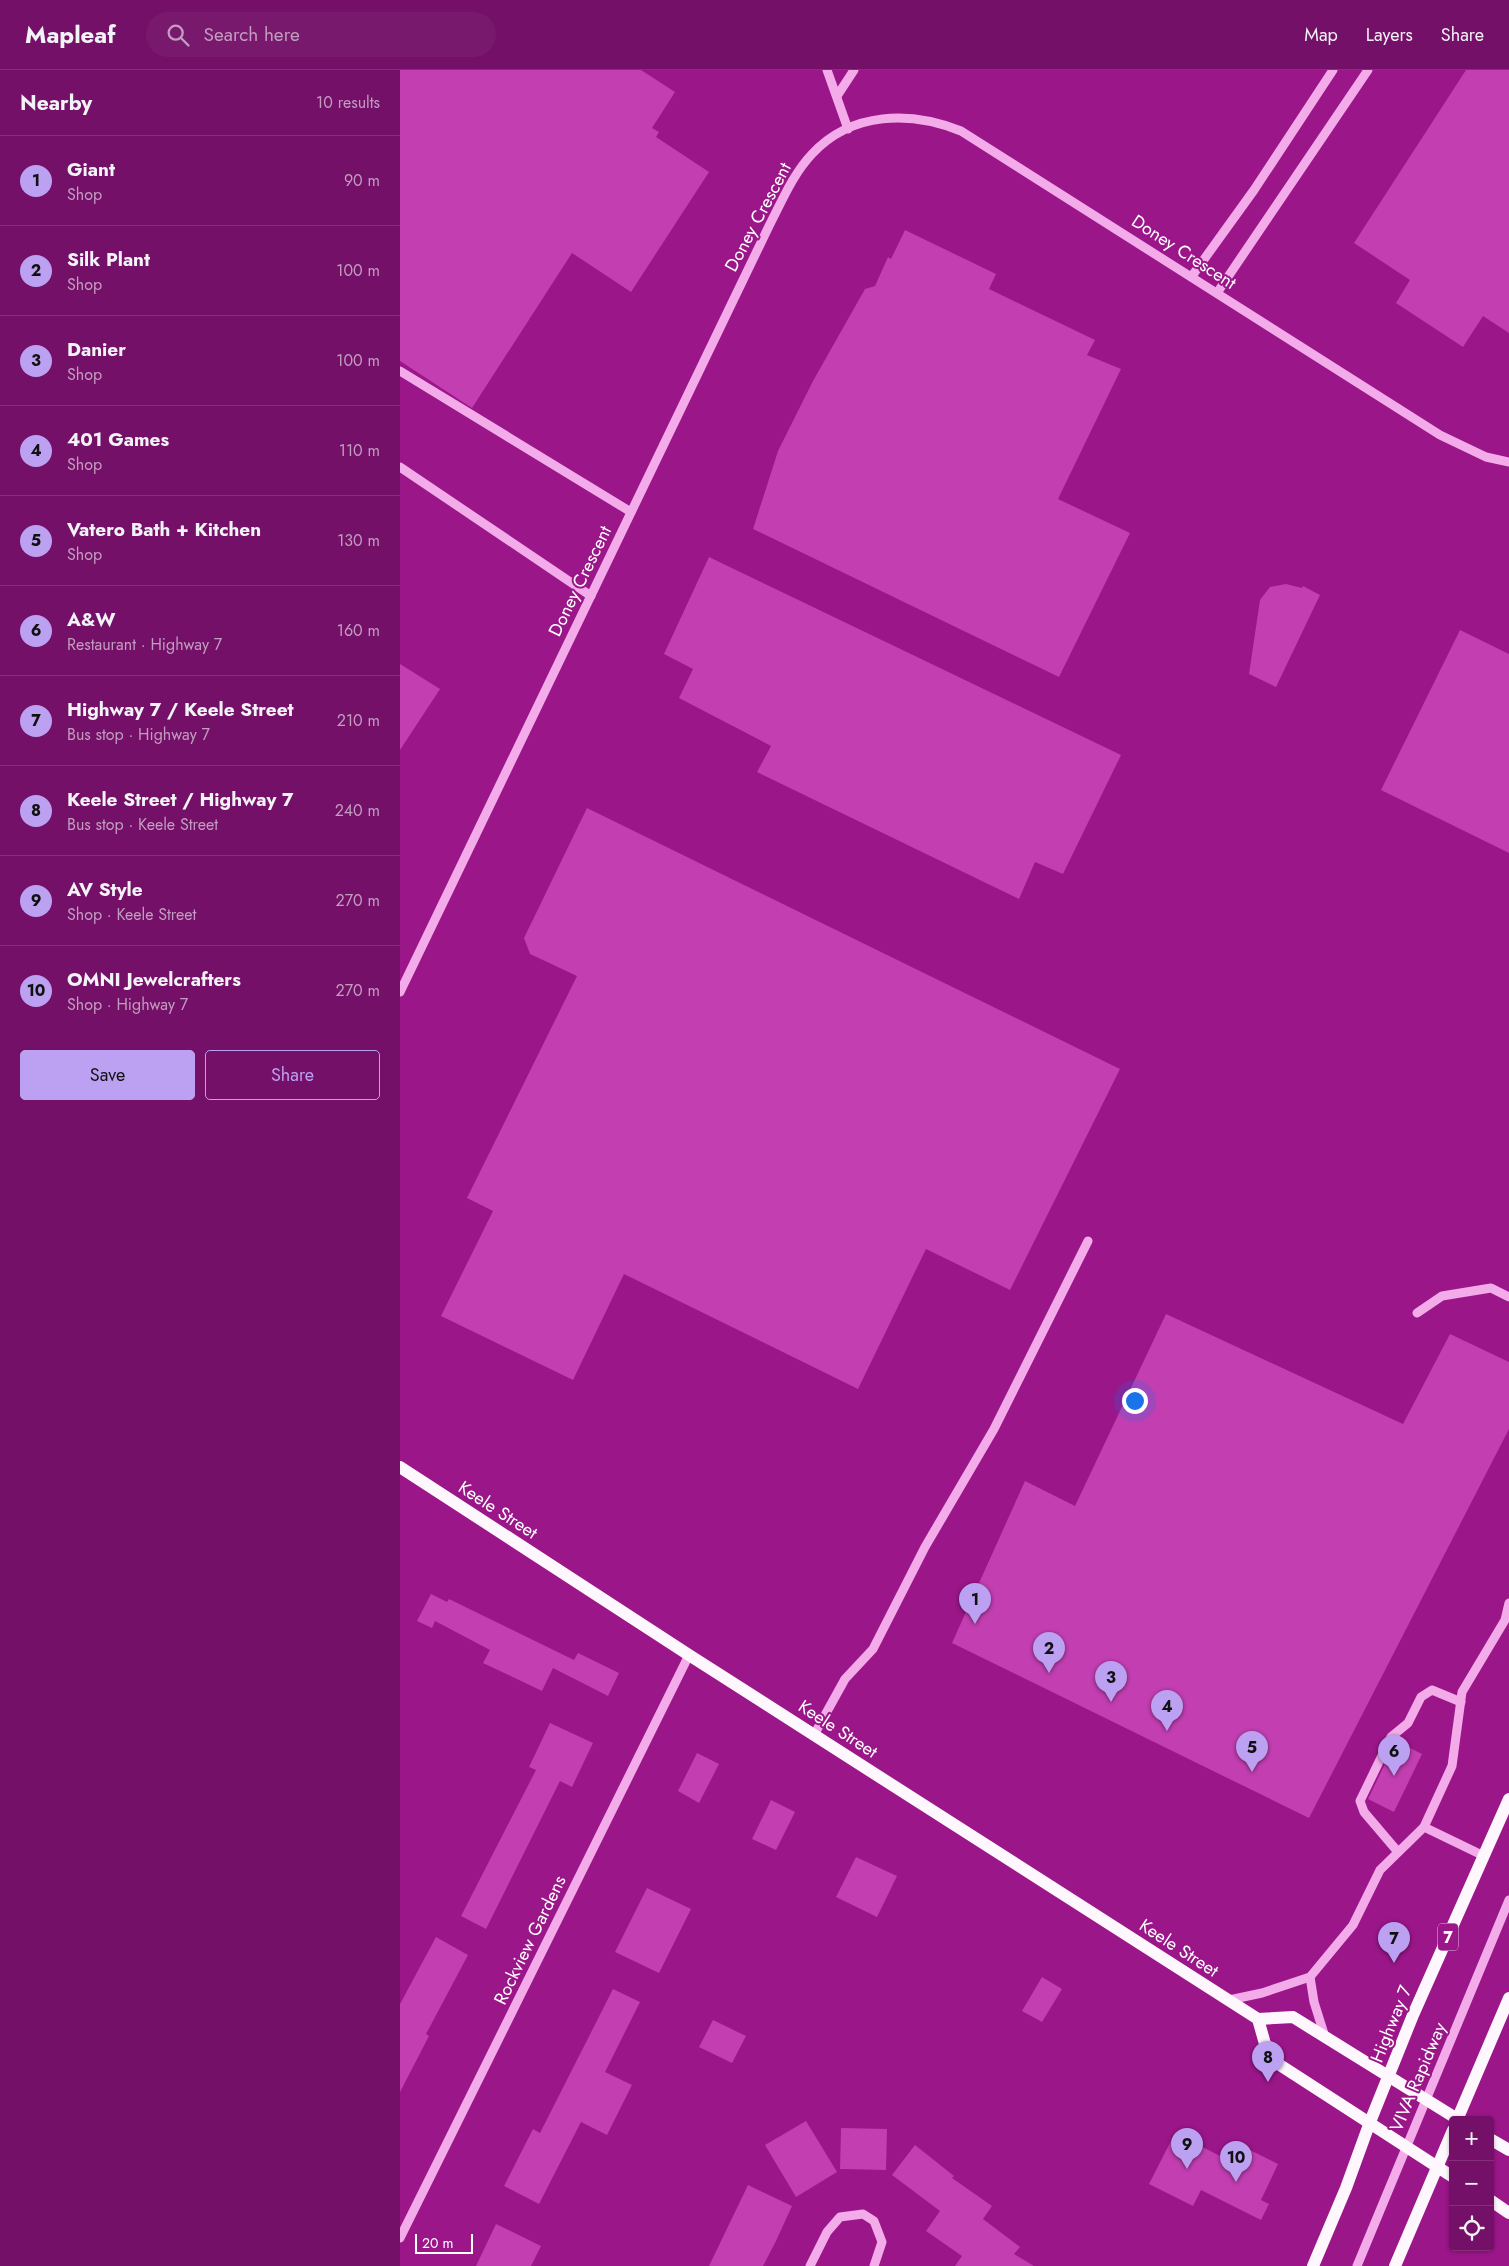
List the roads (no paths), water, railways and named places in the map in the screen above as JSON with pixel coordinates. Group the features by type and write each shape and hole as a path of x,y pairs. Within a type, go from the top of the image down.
{"main road":[{"name":"Keele Street","path":"400,1467 689,1655 1258,2019"},
{"name":"Highway 7","path":"1313,2266 1346,2188 1413,2015 1509,1798"},
{"path":"1460,2116 1509,1998"},
{"path":"1449,2175 1269,2058 1258,2019 1293,2017 1452,2116"},
{"path":"1395,2266 1449,2139"},
{"path":"1494,2141 1509,2150"},
{"path":"1494,2203 1509,2212"}],"street":[{"path":"827,70 848,129"},
{"path":"837,96 854,70"},
{"path":"1192,276 1254,190 1333,70"},
{"path":"1217,293 1368,70"},
{"name":"Doney Crescent","path":"400,992 788,188 812,154 827,140 848,129 879,118 900,117 922,119 961,131 1440,435 1486,457 1509,462"},
{"path":"400,371 631,512"},
{"path":"400,467 591,596"},
{"path":"814,1735 845,1679 872,1649 926,1547 994,1429 1088,1242"},
{"path":"1416,1313 1442,1296 1491,1288 1509,1297"},
{"path":"1229,2000 1262,1993 1310,1977 1353,1924 1380,1870 1424,1827 1452,1766 1462,1692 1505,1620 1509,1603"},
{"name":"Rockview Gardens","path":"400,2238 689,1655"},
{"path":"1398,1852 1364,1812 1360,1800 1391,1737 1408,1722 1421,1697 1432,1690 1461,1702"},
{"path":"1424,1827 1484,1856"},
{"name":"VIVA Rapidway","path":"1356,2266 1509,1900"},
{"path":"1310,1977 1314,2002 1325,2037"},
{"path":"810,2266 827,2232 840,2217 863,2214 874,2221 882,2242 874,2266"}],"place":[{"name":"Giant","path":"975,1624"},
{"name":"Silk Plant","path":"1049,1673"},
{"name":"Danier","path":"1111,1702"},
{"name":"401 Games","path":"1167,1731"},
{"name":"Vatero Bath + Kitchen","path":"1252,1772"},
{"name":"A&W","path":"1394,1776"},
{"name":"Highway 7 / Keele Street","path":"1394,1963"},
{"name":"Keele Street / Highway 7","path":"1268,2082"},
{"name":"AV Style","path":"1187,2169"},
{"name":"OMNI Jewelcrafters","path":"1236,2182"}]}
